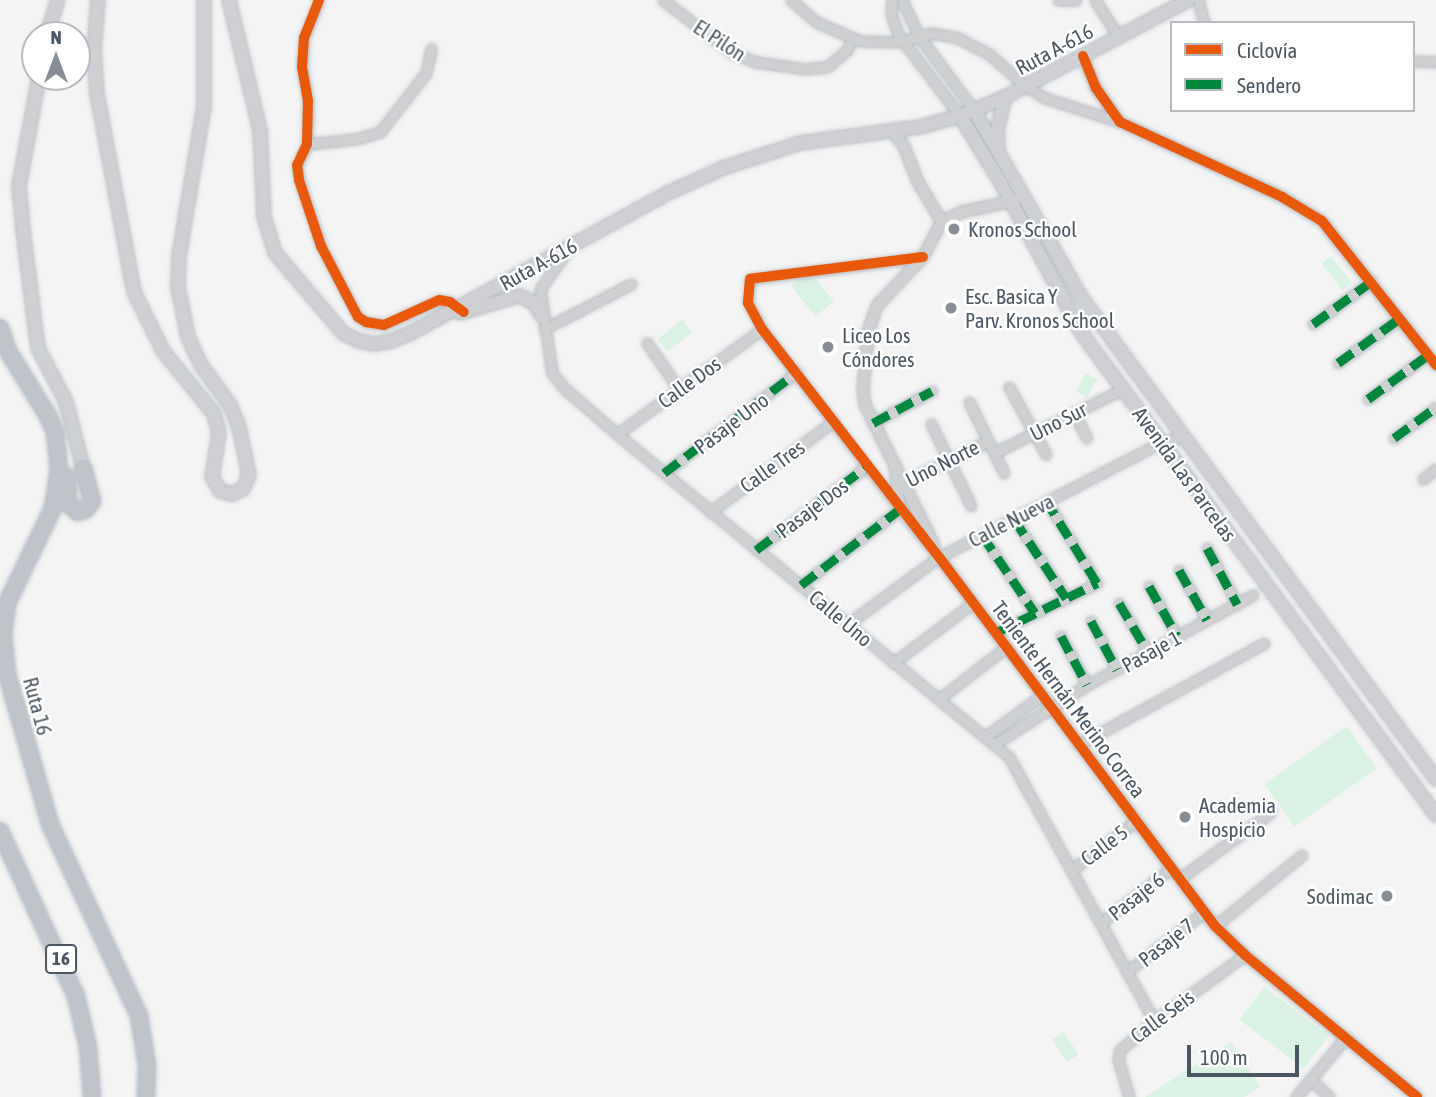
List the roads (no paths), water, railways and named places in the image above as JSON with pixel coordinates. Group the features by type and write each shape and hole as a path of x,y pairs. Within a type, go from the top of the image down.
{"highway":[{"name":"Ruta 16","path":"0,328 8,351 55,432 58,485 46,524 8,603 3,634 5,662 50,824 139,1017 147,1065 146,1097"},
{"path":"55,432 65,466 66,498 72,510 77,512 91,507 92,500 83,467"},
{"name":"16","path":"0,831 76,996 88,1047 92,1097"}],"main road":[{"path":"51,21 58,0"},
{"path":"98,0 94,78 132,285 144,317 163,351 214,414 219,433 213,480 220,491 233,494 243,489 249,475 239,427 230,405 193,348 179,300 179,256 204,106 204,0"},
{"name":"Ruta A-616","path":"229,0 260,130 264,217 275,253 342,333 374,344 405,335 461,310 668,193 759,155 800,143 892,131 960,116 1005,97 1188,0"},
{"path":"36,91 19,186 23,230 38,348 66,402 83,467"},
{"path":"998,147 997,130 1005,97"},
{"name":"Avenida Las Parcelas","path":"974,110 998,147 1075,289 1436,779"},
{"name":"Avenida Las Parcelas","path":"960,116 1010,201 1068,311 1436,815"},
{"path":"461,310 519,296 533,302 542,316"}],"street":[{"path":"319,0 304,38 302,58 308,100 307,144 297,165 299,180 321,246 358,317 373,325 384,325 439,300 461,310"},
{"name":"El Pilón","path":"663,0 676,4 733,53 780,67 827,67 837,60 852,39"},
{"path":"792,0 809,17 852,39 880,43 902,41 930,33 969,43 999,61 1024,85 1056,102 1120,122 1282,197 1317,217 1372,281 1436,365"},
{"path":"892,0 891,12 902,41 960,116"},
{"path":"902,0 918,35 974,110"},
{"path":"1058,0 1076,0"},
{"path":"1096,0 1118,36"},
{"path":"1198,0 1203,21"},
{"path":"307,144 356,139 380,132 426,73 430,49"},
{"path":"1083,56 1096,88 1120,122"},
{"path":"1415,61 1436,62"},
{"path":"892,131 904,146 918,182 942,222 962,212 1025,197"},
{"name":"Teniente Hernán Merino Correa","path":"939,557 900,485 895,466 873,423 863,390 872,317 883,297 923,257 942,222"},
{"name":"Calle Uno","path":"573,245 546,276 540,289 552,373 564,388 710,512 995,744 1016,767 1154,1021"},
{"name":"Teniente Hernán Merino Correa","path":"923,257 750,279 748,303 762,329 939,557 1215,926 1245,955 1417,1097"},
{"path":"1313,324 1372,281"},
{"path":"544,329 631,284"},
{"path":"1338,363 1399,318"},
{"name":"Calle Dos","path":"617,434 762,329"},
{"path":"647,343 679,389"},
{"path":"1368,399 1428,355"},
{"name":"Pasaje Uno","path":"664,473 797,372"},
{"path":"1009,387 1032,434 1046,455"},
{"name":"Uno Sur","path":"994,453 1123,389"},
{"path":"873,423 932,391"},
{"path":"969,402 1004,473"},
{"path":"1394,438 1436,407"},
{"path":"1074,413 1087,438"},
{"name":"Calle Tres","path":"710,512 834,421"},
{"path":"931,424 971,506"},
{"name":"Calle Nueva","path":"849,623 939,557 1162,442 1184,436"},
{"name":"Uno Norte","path":"900,485 988,441"},
{"name":"Pasaje Dos","path":"756,550 867,466"},
{"path":"1423,478 1436,469"},
{"name":"Teniente Hernán Merino Correa","path":"900,485 900,509"},
{"path":"995,634 1097,583 1047,502"},
{"path":"801,585 900,509"},
{"path":"1014,519 1066,598"},
{"path":"982,535 1035,613"},
{"path":"1207,548 1237,604"},
{"path":"1179,570 1207,620"},
{"path":"1149,586 1177,636"},
{"name":"Pasaje 1","path":"995,744 1087,685 1253,595"},
{"path":"893,663 973,603"},
{"path":"1119,603 1147,652"},
{"path":"1090,621 1117,670"},
{"path":"1061,636 1087,685"},
{"path":"1078,745 1264,643"},
{"path":"939,699 1005,648"},
{"path":"986,736 1041,696"},
{"path":"1178,879 1271,812"},
{"name":"Calle 5","path":"1073,869 1136,821"},
{"path":"1215,926 1302,855"},
{"name":"Pasaje 6","path":"1102,922 1170,869"},
{"name":"Pasaje 7","path":"1128,971 1204,912"},
{"name":"Calle Seis","path":"1129,1097 1118,1059 1120,1050 1154,1021 1245,955"},
{"path":"1296,1097 1346,1037"},
{"path":"1310,1080 1329,1097"}],"place":[{"name":"Kronos School","path":"954,229"},
{"name":"Esc. Basica Y Parv. Kronos School","path":"951,308"},
{"name":"Liceo Los Cóndores","path":"828,347"},
{"name":"Academia Hospicio","path":"1185,817"},
{"name":"Sodimac","path":"1387,896"}]}
